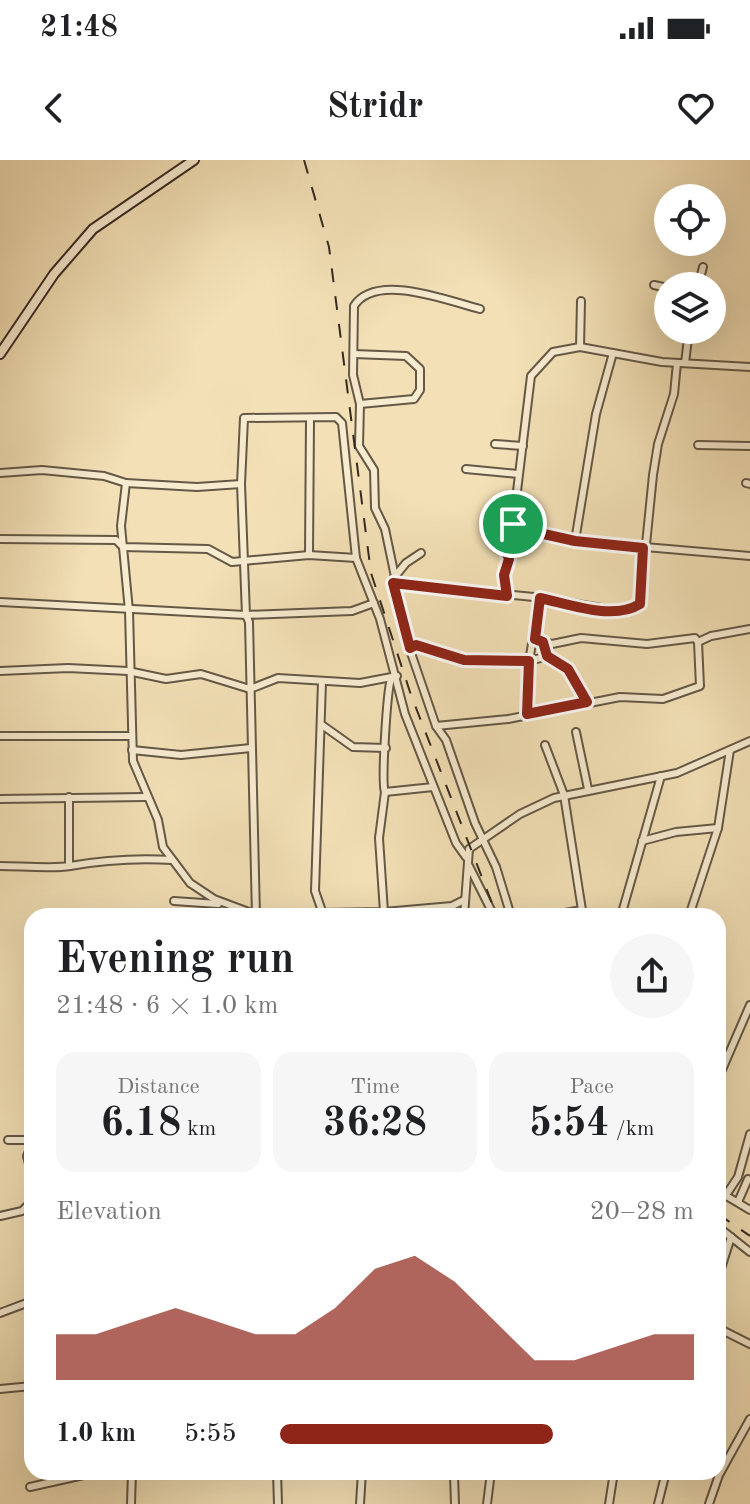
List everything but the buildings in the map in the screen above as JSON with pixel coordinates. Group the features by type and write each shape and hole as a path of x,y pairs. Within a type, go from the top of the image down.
{"street":[{"path":"0,354 54,274 93,229 194,160"},
{"path":"702,272 703,267"},
{"path":"480,309 425,293 388,290 367,293 354,306 353,375 360,404 359,446 374,470 372,496 385,529 393,581 410,648 436,726 446,740 509,908"},
{"path":"580,347 581,301"},
{"path":"393,581 540,598 588,608 631,610 640,604 643,548 658,444 686,344"},
{"path":"507,596 504,575 509,559 505,549 513,524 531,376 553,352 580,347 681,363 750,367"},
{"path":"575,541 596,414 613,353"},
{"path":"354,354 406,356 412,358 420,369 420,390 414,399 360,404"},
{"path":"255,908 256,812 241,484 244,418 336,417 342,423 356,558 374,603 395,679 433,787 456,843 490,908"},
{"path":"309,555 310,419"},
{"path":"495,444 523,446"},
{"path":"698,445 750,446"},
{"path":"466,469 518,474"},
{"path":"0,473 42,470 104,476 126,483 197,487 241,484"},
{"path":"126,483 121,499 129,611 132,750 146,797 158,820 163,847 201,893 237,908"},
{"path":"513,524 517,528 575,541 643,548 678,547 750,556"},
{"path":"0,539 116,540 123,547 208,549 232,562 245,558 309,555 356,558"},
{"path":"393,581 406,563 421,553"},
{"path":"527,714 525,696 540,598"},
{"path":"0,602 67,603 129,611 246,615 352,611 374,603"},
{"path":"698,642 711,636 750,629"},
{"path":"436,726 537,713 620,697 663,699 695,688 701,682 698,642 695,638 647,644 581,638 552,644 535,639"},
{"path":"535,639 543,642 547,656 568,669 587,702"},
{"path":"410,648 416,645 464,660 529,661 547,656"},
{"path":"0,671 41,667 128,671 166,679 201,674 250,689 278,678 322,682 395,679"},
{"path":"384,908 379,838 385,792 382,785 386,748 385,694 395,679"},
{"path":"321,908 315,891 322,682"},
{"path":"525,696 537,713"},
{"path":"446,740 451,722"},
{"path":"322,725 353,747 386,748"},
{"path":"576,732 588,789"},
{"path":"0,736 131,736"},
{"path":"464,908 469,849 484,842 520,814 564,795 661,776 750,741"},
{"path":"545,745 564,795 582,908"},
{"path":"132,750 181,755 251,748"},
{"path":"692,908 718,828 730,750"},
{"path":"623,908 661,776"},
{"path":"385,792 433,787"},
{"path":"69,797 69,866"},
{"path":"0,799 146,797"},
{"path":"642,841 676,832 718,828"},
{"path":"0,866 69,866 82,861 134,858 172,860"},
{"path":"429,908 452,906 464,900"},
{"path":"174,901 226,904"},
{"path":"726,1060 750,1005"},
{"path":"750,1134 738,1177 726,1195 750,1210"},
{"path":"8,1140 24,1141"},
{"path":"738,1177 749,1179 738,1202"},
{"path":"0,1216 24,1209"},
{"path":"726,1233 750,1252"},
{"path":"726,1248 731,1237"},
{"path":"0,1313 24,1304"},
{"path":"726,1332 750,1344"},
{"path":"0,1389 24,1387"},
{"path":"726,1462 750,1419"},
{"path":"30,1487 61,1480"},
{"path":"131,1504 132,1480"},
{"path":"277,1480 278,1504"},
{"path":"360,1504 362,1480"},
{"path":"454,1480 455,1504"},
{"path":"487,1504 490,1480"},
{"path":"609,1504 613,1480"},
{"path":"658,1504 664,1480"},
{"path":"709,1504 717,1480"}],"railway":[{"path":"304,160 329,247 371,573 411,695 494,908"},
{"path":"726,1220 750,1236"}],"route":[{"path":"513,524 517,528 575,541 606,541 643,548 640,604 631,610 588,608 540,598 535,639 543,642 547,656 568,669 587,702 527,714 525,696 529,661 464,660 443,651 423,650 416,645 410,648 393,583 507,596 504,572 509,559 505,549 513,524"}]}
